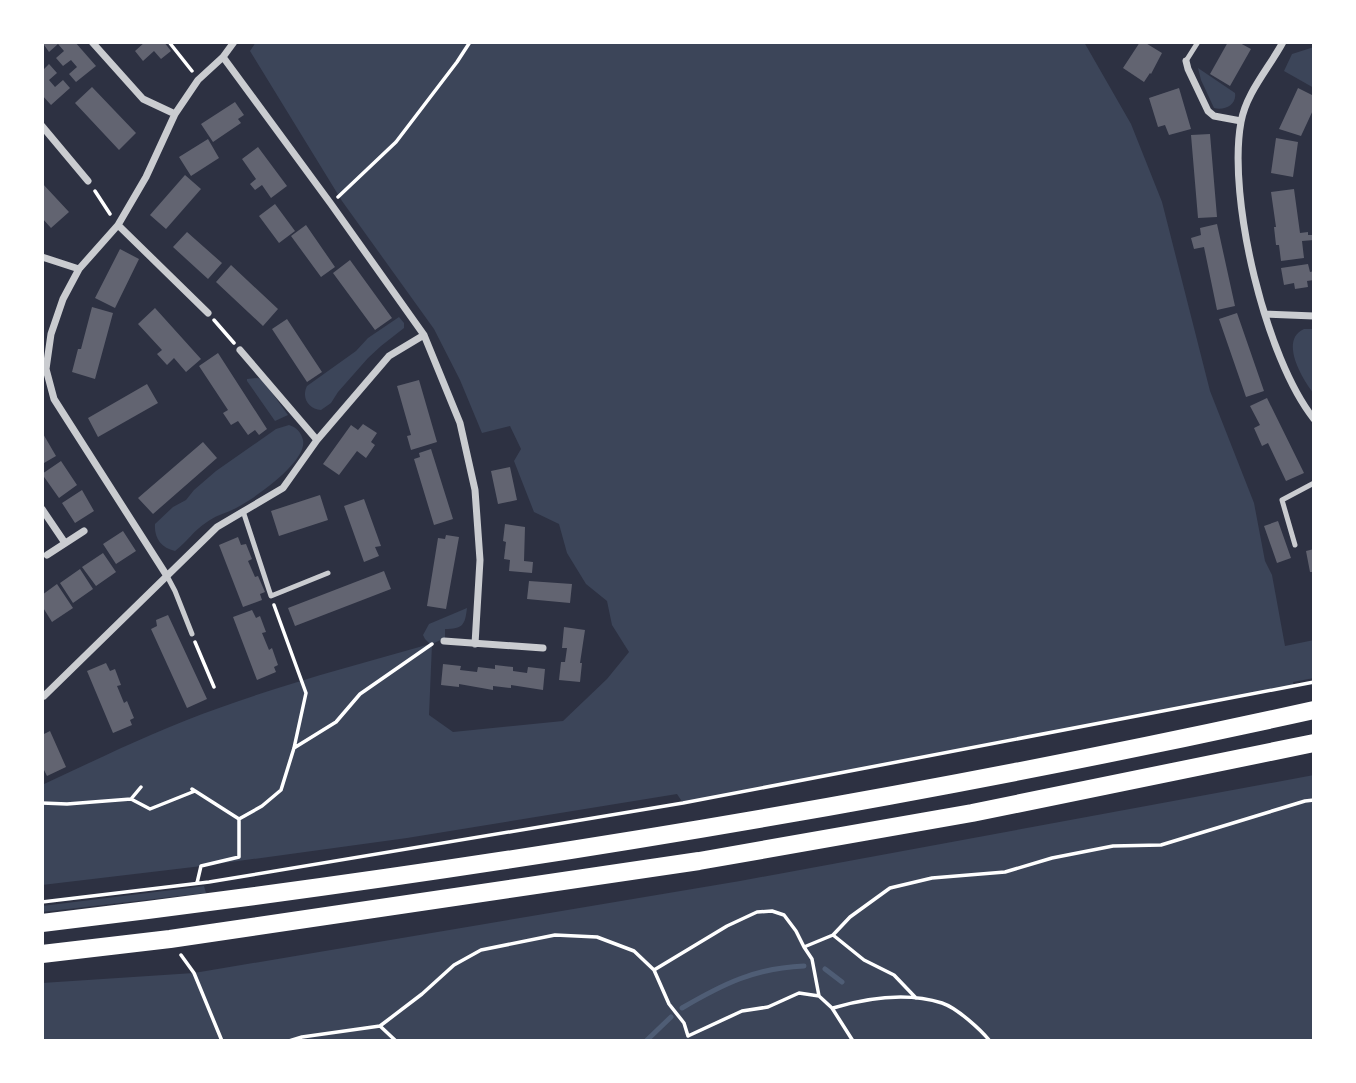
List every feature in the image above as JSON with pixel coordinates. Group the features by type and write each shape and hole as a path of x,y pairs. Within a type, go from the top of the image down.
{"highway":[{"path":"42,923 213,903 694,831 974,779 1314,710"},
{"path":"42,954 170,939 699,861 972,813 1314,743"}],"street":[{"path":"92,42 143,99 175,114"},
{"path":"167,576 54,399 44,369 51,334 63,299 79,269 118,225 146,177 175,114 198,79 223,57 234,42"},
{"path":"1283,42 1251,95 1241,121 1241,205 1252,265 1278,354 1298,397 1314,419"},
{"path":"223,57 424,335 460,423 475,490 480,560 475,644"},
{"path":"1186,61 1209,111 1214,116 1241,121"},
{"path":"42,126 88,181"},
{"path":"118,225 208,313"},
{"path":"42,257 79,269"},
{"path":"1265,314 1314,316"},
{"path":"43,697 217,527 283,488 317,440 389,356 424,335"},
{"path":"240,350 317,440"},
{"path":"42,509 65,543"},
{"path":"47,555 84,531"},
{"path":"444,641 543,648"}],"lane":[{"path":"1186,61 1198,42"},
{"path":"1295,545 1282,500 1314,484"},
{"path":"243,511 271,596 328,573"},
{"path":"167,576 176,591 192,634"}],"path":[{"path":"169,42 198,79"},
{"path":"331,204 396,142 470,42"},
{"path":"88,181 118,225"},
{"path":"208,313 240,350"},
{"path":"239,819 262,806 281,790 294,748 306,693 271,596"},
{"path":"192,634 214,687"},
{"path":"294,748 336,722 360,694 432,643 444,641"},
{"path":"42,902 197,884 683,803 1314,682"},
{"path":"131,799 141,787"},
{"path":"42,803 67,804 131,799 150,809 193,790 239,819"},
{"path":"804,947 833,935 850,917 890,888 932,878 1005,872 1052,858 1113,846 1161,845 1314,800"},
{"path":"197,884 201,866 239,857 239,819"},
{"path":"654,970 727,926 757,912 772,911 784,915 812,958 819,996"},
{"path":"833,935 864,960 894,975 916,998"},
{"path":"289,1041 380,1026 454,965 481,950 555,936 597,937 634,951 654,970 669,1004 684,1023 688,1036"},
{"path":"170,939 194,973 222,1041"},
{"path":"685,1041 688,1036 742,1011 768,1007 799,993 819,996 832,1008 853,1041"},
{"path":"832,1008 874,998 916,998 945,1004 979,1028 990,1041"},
{"path":"380,1026 396,1041"}],"shaded area":[{"path":"256,42 1084,42 1131,124 1162,202 1210,391 1254,503 1265,561 1272,575 1285,646 1314,640 1314,678 1293,682 1294,687 683,803 677,794 407,838 42,885 42,785 152,734 219,708 297,682 430,644 423,635 429,624 467,608 462,625 445,629 445,638 432,644 429,715 453,732 563,721 607,679 629,652 612,625 607,601 586,584 567,553 559,524 534,512 514,461 521,449 510,426 482,433 460,380 434,329 342,201 250,51"},
{"path":"1314,47 1314,88 1284,71 1292,54"},
{"path":"1198,68 1235,93 1229,106 1214,108"},
{"path":"399,317 404,328 368,358 331,403 321,410 310,405 305,395 307,386"},
{"path":"1304,329 1314,329 1314,394 1299,370 1293,350 1297,334"},
{"path":"262,379 288,415 275,421 247,381"},
{"path":"289,425 298,430 303,440 297,459 287,470 251,499 202,525 175,551 162,545 157,538 155,524 173,507 186,500 216,471 276,429"},
{"path":"1314,775 1314,1041 42,1041 42,983 194,973 740,881"},
{"path":"204,886 206,893 42,912 42,906"}],"building":[{"path":"42,42 75,42 96,66 76,82 69,74 77,67 71,60 63,66 56,58 64,51 58,44 49,52"},
{"path":"145,42 164,42 171,51 161,59 154,51 143,61 135,51"},
{"path":"1140,42 1162,53 1144,82 1123,68"},
{"path":"1228,42 1238,42 1251,49 1230,86 1210,74"},
{"path":"49,64 57,73 49,80 55,87 63,80 70,88 51,105 42,95 42,71"},
{"path":"92,87 136,133 119,150 75,103"},
{"path":"1179,88 1191,129 1169,135 1165,125 1158,127 1149,98"},
{"path":"1298,88 1314,96 1314,108 1301,136 1279,129"},
{"path":"235,102 244,115 238,119 241,123 213,142 201,124"},
{"path":"1210,134 1217,217 1198,218 1191,135"},
{"path":"1276,138 1298,142 1293,177 1271,173"},
{"path":"208,139 219,158 191,176 179,157"},
{"path":"258,147 287,186 271,198 262,185 255,190 250,184 256,179 242,159"},
{"path":"185,175 201,189 166,229 150,215"},
{"path":"42,183 69,212 51,228 42,218"},
{"path":"1294,189 1300,233 1308,232 1308,235 1314,235 1314,240 1302,241 1304,258 1281,261 1279,245 1276,245 1271,192"},
{"path":"275,204 295,231 279,243 259,216"},
{"path":"1217,224 1235,306 1217,310 1204,247 1194,249 1191,238 1201,235 1200,228"},
{"path":"306,225 335,267 321,277 291,236"},
{"path":"187,232 222,263 208,279 173,247"},
{"path":"120,249 139,259 115,308 95,298"},
{"path":"350,260 392,318 375,330 333,273"},
{"path":"1308,264 1310,272 1314,271 1314,280 1307,281 1308,287 1295,289 1294,283 1284,285 1281,268"},
{"path":"231,265 278,309 263,326 216,282"},
{"path":"92,307 113,313 95,379 72,372"},
{"path":"155,308 201,359 186,372 174,358 167,365 157,354 162,350 138,324"},
{"path":"1237,313 1264,391 1246,397 1219,319"},
{"path":"287,319 322,372 307,382 272,329"},
{"path":"218,353 267,429 259,435 255,430 248,435 238,421 231,425 223,413 228,410 199,366"},
{"path":"419,380 437,442 411,450 407,436 411,435 397,386"},
{"path":"147,384 158,403 98,437 88,418"},
{"path":"1267,398 1304,473 1286,481 1268,443 1262,446 1254,428 1260,425 1250,406"},
{"path":"363,424 377,433 371,442 375,445 366,458 357,451 339,475 323,464 351,425 358,430"},
{"path":"42,432 56,456 44,463 42,460"},
{"path":"203,442 217,458 153,514 138,498"},
{"path":"431,449 453,519 434,525 414,459 420,457 419,453"},
{"path":"61,461 77,485 59,498 42,474"},
{"path":"510,467 517,500 498,504 491,471"},
{"path":"82,490 94,511 75,523 62,503"},
{"path":"320,495 328,520 279,536 271,511"},
{"path":"364,499 381,546 375,547 379,556 364,562 344,506"},
{"path":"1278,521 1291,558 1277,563 1264,526"},
{"path":"505,524 525,527 524,561 533,562 532,573 509,571 510,560 504,559"},
{"path":"123,531 136,551 116,564 103,544"},
{"path":"446,535 459,537 446,609 427,606 438,538 445,539"},
{"path":"238,537 241,545 246,544 252,559 248,561 265,592 260,594 262,600 243,607 219,545"},
{"path":"1314,549 1314,572 1310,572 1306,551"},
{"path":"103,553 116,572 96,586 82,567"},
{"path":"80,569 93,589 73,603 60,583"},
{"path":"384,571 391,589 295,626 288,608"},
{"path":"529,581 572,584 570,603 527,599"},
{"path":"57,584 73,608 52,622 42,606 42,595"},
{"path":"252,610 256,618 260,616 266,632 262,633 269,650 272,648 278,665 274,667 276,672 257,680 233,617"},
{"path":"168,615 207,699 187,708 151,629 157,626 156,620"},
{"path":"564,627 585,630 580,682 559,680 561,662 565,662 567,648 562,648"},
{"path":"106,663 110,671 115,669 121,685 117,686 134,718 130,720 132,725 113,733 87,671"},
{"path":"443,664 461,666 460,670 477,672 478,667 495,669 495,665 513,667 513,671 527,673 528,667 545,669 543,690 511,685 511,688 493,686 493,690 459,684 459,687 441,685"},
{"path":"50,731 66,767 47,776 42,766 42,735"}],"waterway":[{"path":"682,1008 740,979 770,970 804,966"},
{"path":"825,969 842,982"},
{"path":"646,1041 671,1017"}]}
